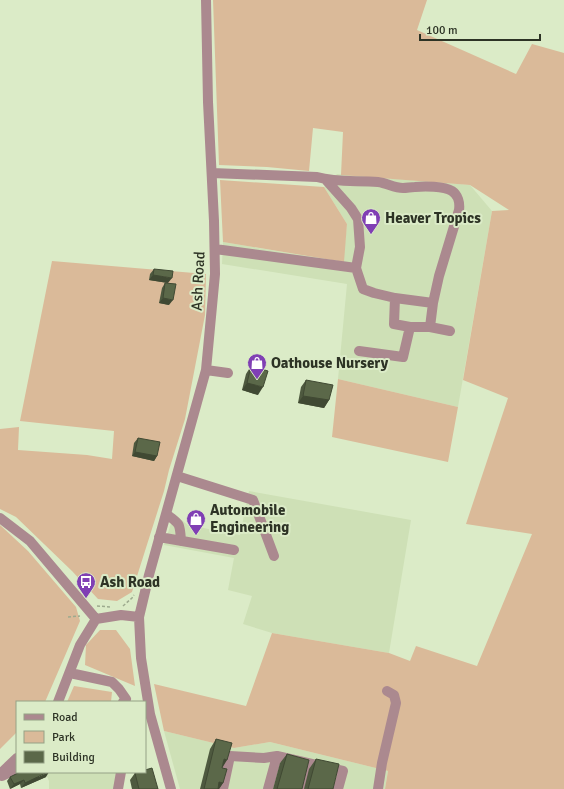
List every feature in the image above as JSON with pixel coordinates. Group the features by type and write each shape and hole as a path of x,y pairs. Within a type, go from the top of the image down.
{"street":[{"name":"Ash Road","path":"171,789 150,714 141,658 139,617 159,537 206,370 215,274 215,249 208,102 206,0"},
{"path":"212,173 317,177 326,180 382,183 402,188 417,186 444,188 455,193 459,200 459,210 439,276 433,303 430,327"},
{"path":"326,180 351,208 358,219 360,247 356,268 363,289 395,298 433,303"},
{"path":"215,249 356,268"},
{"path":"395,298 394,324 410,327 430,327 450,331"},
{"path":"360,352 403,357 410,327"},
{"path":"206,370 228,373"},
{"path":"177,476 253,500 274,556"},
{"path":"166,514 178,524 181,541"},
{"path":"0,518 30,541 94,613 139,617"},
{"path":"159,537 234,550"},
{"path":"58,701 94,613"},
{"path":"70,674 112,682 127,701"},
{"path":"378,789 382,763 396,703 394,695 387,691"},
{"path":"223,789 230,756 264,758 277,756 343,771 338,789"},
{"path":"268,789 277,756"},
{"path":"0,775 16,759"},
{"path":"302,789 308,763"},
{"path":"0,775 16,769"},
{"path":"118,789 121,773"}],"path":[{"path":"68,617 124,606 135,594"}],"shaded area":[{"path":"337,174 470,185 492,211 458,407 338,379 347,284 222,264 223,242 343,262 347,224 324,187"},
{"path":"249,491 411,520 389,653 272,633 243,624 252,596 228,590 234,558 164,545 174,514 188,525 240,535"},
{"path":"164,731 234,748 270,742 388,771 385,789 180,789"},
{"path":"45,773 117,773 114,789 49,789 49,781"}],"green space":[{"path":"213,0 427,0 417,30 516,74 532,44 564,53 564,789 385,789 388,771 270,742 234,748 164,731 154,684 246,706 272,633 389,653 410,661 416,646 477,666 532,534 466,524 508,398 463,380 492,211 509,210 470,185 341,175 343,132 313,128 309,171 219,165"},
{"path":"220,180 324,187 347,224 344,262 223,242"},
{"path":"52,261 206,274 205,315 185,419 132,592 117,601 98,599 72,571 16,517 0,509 0,429 19,427 18,450 87,455 112,459 114,431 20,421"},
{"path":"338,379 458,407 448,462 332,437"},
{"path":"0,525 28,551 76,607 80,621 45,701 16,701 16,733 0,749"},
{"path":"100,630 116,630 130,649 135,686 85,665 86,645"},
{"path":"74,686 112,692 111,701 67,701"}],"building":[{"path":"154,269 173,271 172,278 153,275"},
{"path":"165,283 176,284 173,300 163,298"},
{"path":"251,366 268,371 263,387 247,383"},
{"path":"306,380 333,385 329,400 303,396"},
{"path":"138,438 160,442 157,456 135,452"},
{"path":"216,739 232,743 227,760 224,759 222,768 227,769 223,783 219,782 218,789 204,789"},
{"path":"287,754 309,760 302,789 277,789"},
{"path":"316,759 339,764 333,789 308,789"},
{"path":"152,768 158,789 139,789 135,773 146,773 146,770"},
{"path":"18,773 46,773 25,783 24,780 14,784 10,777"}],"place":[{"name":"Heaver Tropics","path":"371,235"},
{"name":"Oathouse Nursery","path":"257,380"},
{"name":"Automobile Engineering","path":"196,536"},
{"name":"Ash Road","path":"86,599"}]}
